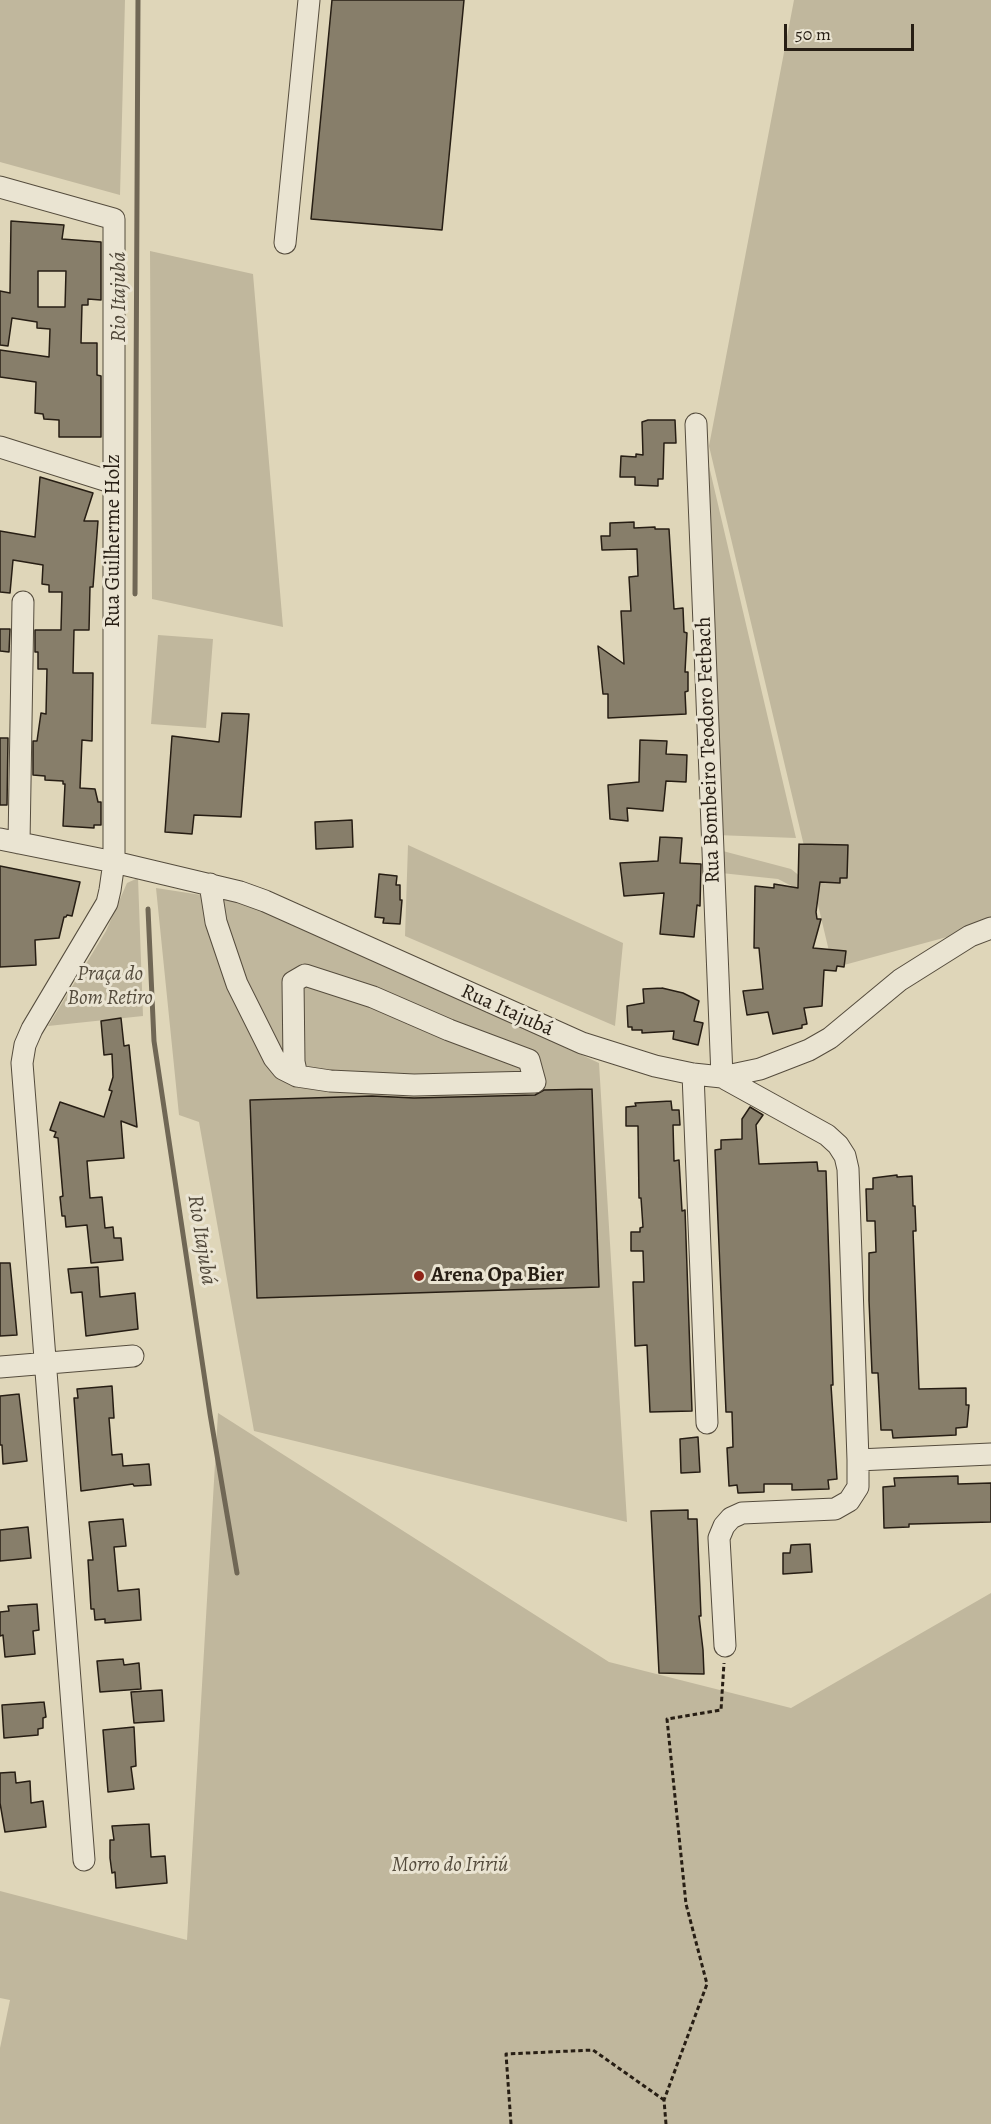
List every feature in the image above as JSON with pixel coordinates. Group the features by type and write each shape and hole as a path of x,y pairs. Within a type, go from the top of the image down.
{"street":[{"path":"285,243 309,0"},
{"name":"Rua Guilherme Holz","path":"0,187 114,219 114,862 111,890 107,903 32,1029 25,1044 22,1063 84,1860"},
{"name":"Rua Bombeiro Teodoro Fetbach","path":"696,424 722,1077"},
{"path":"0,447 114,483"},
{"path":"10,841 23,602"},
{"name":"Rua Itajubá","path":"10,841 210,884 265,901 572,1039 655,1066 722,1077 760,1070 809,1050 830,1038 900,980 970,936 991,928"},
{"path":"210,884 216,922 237,984 274,1058 283,1069 297,1076 330,1081 414,1085 535,1082 529,1060 449,1030 373,997 305,975 293,982 294,1062 297,1076"},
{"path":"693,1074 707,1423"},
{"path":"722,1077 827,1135 838,1145 845,1156 848,1169 858,1460 858,1487 849,1501 835,1509 742,1513 731,1518 724,1526 719,1538 725,1647"},
{"path":"0,1367 45,1369 133,1356"},
{"path":"858,1460 991,1454"}],"path":[{"path":"666,2124 664,2100 707,1984 686,1904 667,1719 721,1710 725,1647"},
{"path":"511,2124 506,2054 593,2050 664,2100"}],"green space":[{"path":"0,0 125,0 120,195 0,162"},
{"path":"794,0 991,0 991,925 833,968 709,446"},
{"path":"150,251 253,274 283,627 152,599"},
{"path":"709,466 796,838 716,835"},
{"path":"158,635 213,639 206,728 151,724"},
{"path":"408,845 623,943 615,1026 405,936"},
{"path":"719,850 791,869 811,885 813,897 778,879 721,873"},
{"name":"Praça do Bom Retiro","path":"138,878 143,1016 48,1026 106,931 127,883"},
{"name":"Arena Opa Bier","path":"156,888 253,903 599,1063 627,1522 254,1431 199,1122 179,1115"},
{"name":"Morro do Iririú","path":"218,1413 609,1662 791,1708 991,1593 991,2124 0,2124 0,2048 10,2000 0,1998 0,1891 187,1940"}],"building":[{"path":"332,0 464,0 442,230 311,219"},
{"path":"11,221 64,225 62,239 101,242 101,300 88,299 88,305 82,305 81,343 97,343 97,375 101,376 101,437 59,437 59,420 44,419 43,414 35,413 36,382 0,377 0,350 49,357 50,329 37,328 37,322 12,318 8,346 0,345 0,291 10,293","holes":["38,271 66,271 65,307 38,307"]},
{"path":"675,420 676,443 664,443 663,479 658,479 658,486 635,485 635,477 620,477 621,456 643,455 642,422"},
{"path":"40,477 93,493 84,521 98,521 93,587 90,587 89,630 74,630 73,673 93,673 92,741 82,740 80,788 95,789 98,802 101,802 101,825 94,825 94,828 63,826 65,784 63,781 45,780 45,776 33,775 33,741 37,741 41,713 46,714 47,669 38,669 35,630 61,630 62,592 49,592 49,585 42,584 43,565 13,560 10,593 0,592 0,531 35,537"},
{"path":"634,522 634,528 669,529 674,609 683,608 684,632 687,633 686,714 608,718 608,694 603,694 598,646 624,664 621,611 631,611 629,577 638,576 637,549 602,550 601,536 610,536 610,523"},
{"path":"0,629 10,629 9,652 0,651"},
{"path":"222,713 249,714 241,817 194,815 192,834 165,832 172,736 219,742"},
{"path":"0,738 8,738 7,805 0,805"},
{"path":"640,740 667,741 666,754 687,755 686,782 666,781 663,811 627,808 628,821 610,819 608,785 639,782"},
{"path":"352,820 353,847 316,849 315,822"},
{"path":"660,837 682,838 680,863 701,864 700,906 697,905 694,937 660,934 664,893 624,896 620,863 658,861"},
{"path":"799,844 848,845 847,878 840,878 840,883 820,882 816,912 817,919 821,919 813,948 846,951 844,967 837,966 836,971 824,970 822,1006 804,1008 807,1024 802,1025 802,1028 773,1034 768,1012 747,1015 743,991 763,989 759,948 754,948 755,886 774,888 774,884 798,888"},
{"path":"0,866 80,882 72,916 64,917 59,938 35,940 36,965 0,967"},
{"path":"379,874 397,876 396,885 400,885 400,900 402,900 400,924 383,923 384,918 375,917"},
{"path":"662,988 683,993 699,1001 694,1021 703,1023 698,1045 673,1039 674,1031 642,1033 642,1030 632,1030 632,1027 628,1027 627,1006 644,1003 643,989"},
{"path":"121,1018 124,1046 129,1045 137,1127 121,1121 124,1158 87,1161 90,1198 102,1197 105,1228 113,1227 114,1238 121,1238 123,1260 91,1263 87,1225 66,1227 65,1216 62,1216 60,1197 63,1196 58,1138 54,1137 56,1132 50,1130 60,1102 104,1117 112,1091 109,1090 113,1077 112,1054 104,1055 101,1021"},
{"path":"592,1089 599,1287 257,1298 250,1100 372,1096 414,1098 535,1095 544,1090"},
{"path":"671,1101 672,1110 679,1110 680,1125 673,1125 674,1161 679,1160 682,1211 685,1210 692,1411 650,1412 647,1345 635,1346 633,1282 644,1282 643,1251 631,1251 631,1232 640,1232 640,1228 643,1227 641,1198 639,1198 638,1126 626,1126 626,1107 636,1106 635,1103"},
{"path":"750,1107 763,1115 756,1125 759,1164 817,1162 818,1171 826,1171 833,1385 831,1385 837,1479 828,1480 829,1489 792,1490 792,1484 764,1484 764,1492 738,1493 737,1485 729,1486 727,1448 733,1447 732,1412 726,1412 715,1150 721,1149 721,1140 742,1139 742,1119"},
{"path":"897,1175 897,1177 912,1176 916,1231 913,1231 919,1389 966,1388 966,1405 969,1405 967,1427 956,1428 956,1435 893,1438 892,1430 881,1430 878,1373 872,1373 869,1300 869,1253 876,1252 875,1221 867,1221 866,1189 873,1189 873,1178"},
{"path":"0,1263 10,1263 17,1335 0,1336"},
{"path":"98,1267 100,1297 135,1293 138,1329 86,1336 82,1292 71,1293 68,1269"},
{"path":"112,1386 114,1418 109,1418 112,1455 122,1454 123,1466 149,1464 151,1485 134,1486 133,1484 81,1491 74,1398 78,1398 77,1389"},
{"path":"19,1394 27,1461 3,1464 2,1445 0,1445 0,1396"},
{"path":"698,1437 700,1472 681,1473 680,1439"},
{"path":"958,1476 958,1484 991,1483 991,1522 909,1524 909,1527 884,1528 883,1487 895,1486 894,1478"},
{"path":"688,1510 688,1519 697,1519 701,1616 699,1616 704,1674 659,1673 651,1511"},
{"path":"123,1519 126,1546 114,1547 118,1591 139,1589 141,1620 105,1623 105,1619 95,1620 94,1609 91,1609 88,1560 93,1560 89,1522"},
{"path":"28,1527 31,1558 0,1561 0,1530"},
{"path":"810,1544 812,1572 783,1574 783,1553 790,1553 791,1545"},
{"path":"37,1604 39,1630 33,1631 35,1654 5,1657 3,1635 0,1636 0,1612 9,1611 8,1606"},
{"path":"123,1659 124,1665 139,1663 141,1689 100,1692 97,1661"},
{"path":"162,1690 164,1721 134,1723 131,1692"},
{"path":"44,1702 46,1717 43,1718 43,1728 38,1729 38,1735 4,1738 2,1705"},
{"path":"134,1727 136,1766 131,1767 134,1789 108,1792 103,1730"},
{"path":"15,1772 16,1783 30,1781 31,1803 43,1801 46,1827 5,1832 0,1803 0,1773"},
{"path":"149,1824 151,1857 165,1856 167,1883 116,1888 115,1872 112,1873 110,1858 110,1840 114,1840 112,1826"}],"waterway":[{"name":"Rio Itajubá","path":"135,594 138,0"},
{"name":"Rio Itajubá","path":"148,909 154,1041 210,1414 237,1573"}],"place":[{"name":"Arena Opa Bier","path":"419,1276"}]}
